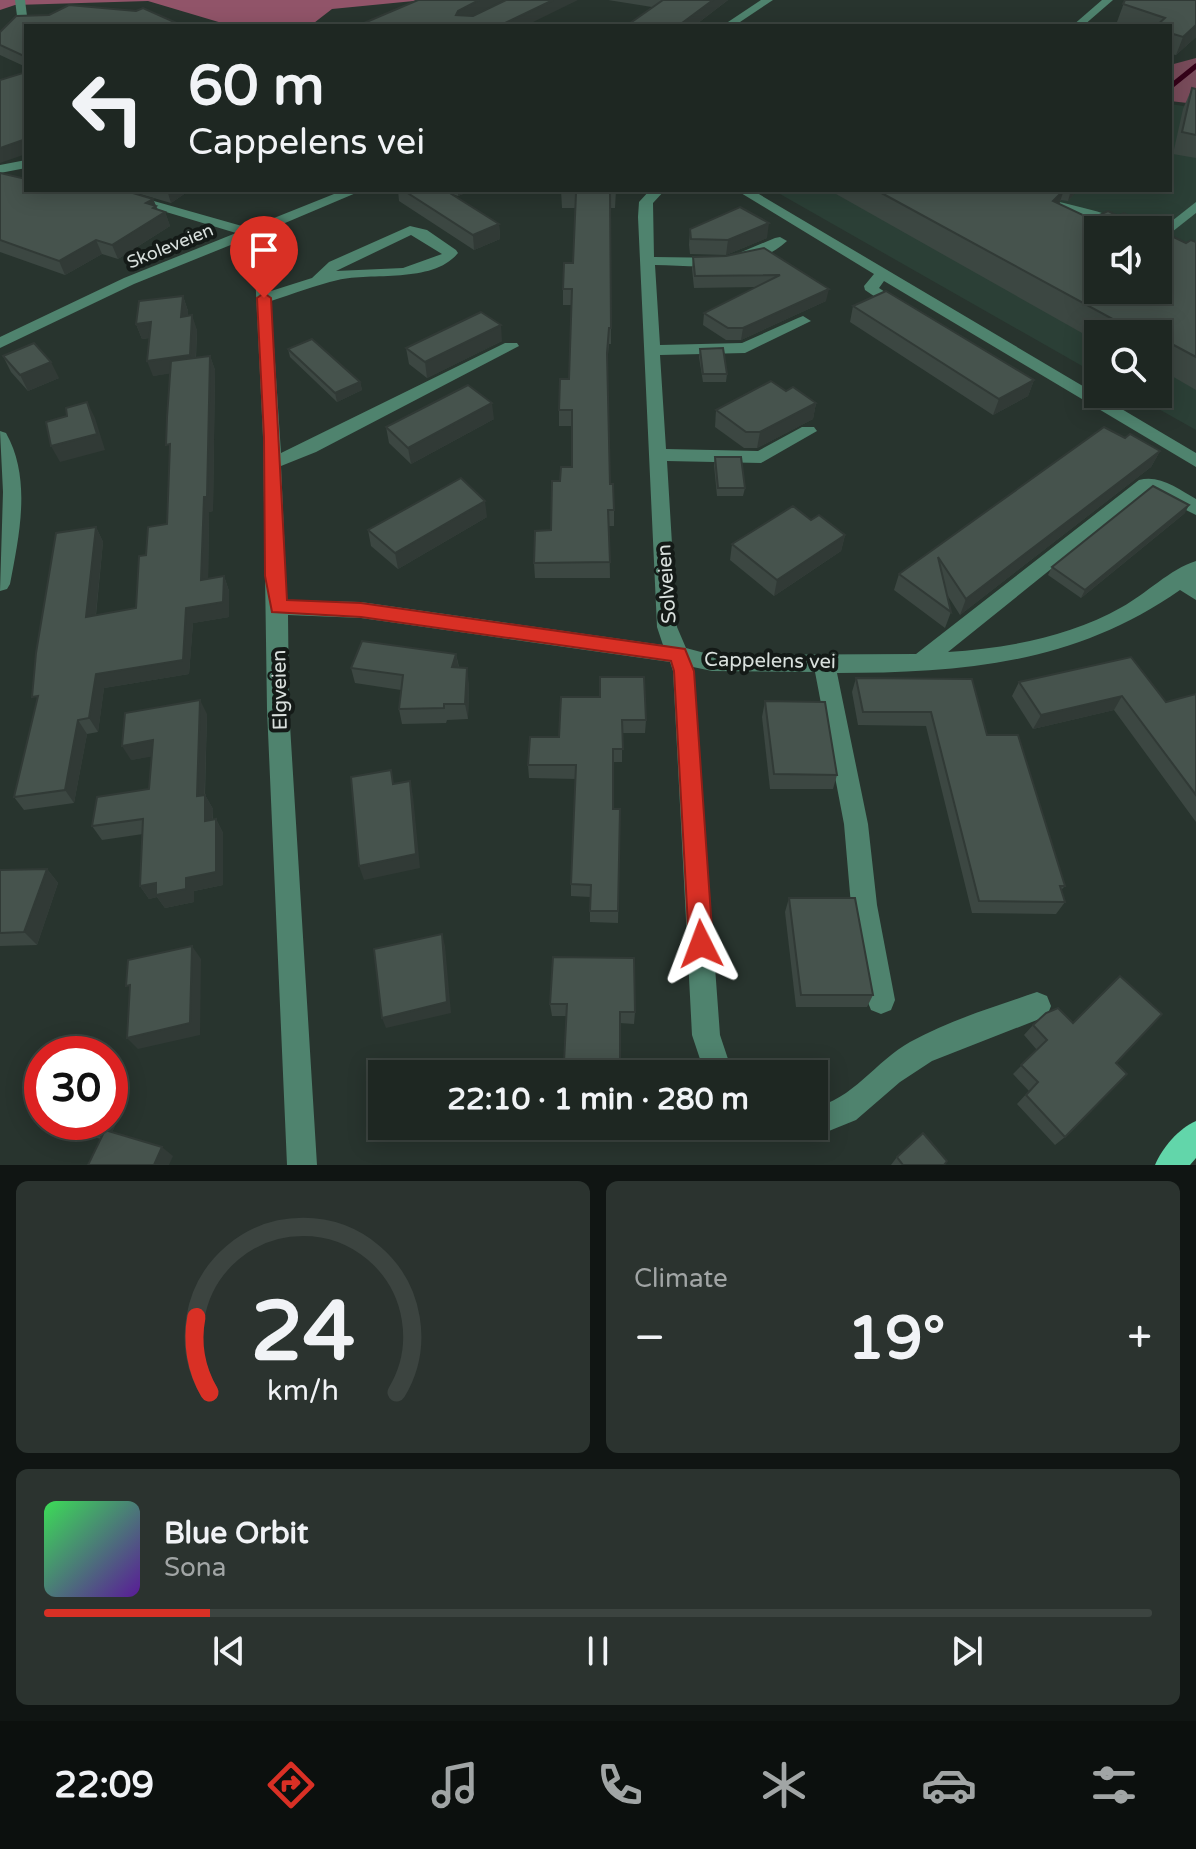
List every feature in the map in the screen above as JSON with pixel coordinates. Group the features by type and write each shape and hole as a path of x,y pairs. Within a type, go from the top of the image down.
{"street":[{"path":"730,24 768,0"},
{"path":"1079,24 1108,0"},
{"path":"0,43 22,16 21,3"},
{"path":"0,169 24,165"},
{"path":"107,192 252,233"},
{"name":"Skoleveien","path":"0,343 129,281 351,192"},
{"name":"Solveien","path":"656,192 646,205 667,627 684,671 706,1035 714,1060"},
{"path":"746,192 1196,461"},
{"path":"1003,192 1095,216"},
{"path":"1172,231 1196,206"},
{"path":"264,298 353,273 405,272 446,258 451,253 422,233 410,230 334,265 318,281"},
{"name":"Elgveien","path":"252,233 261,252 264,298 274,576 278,607 278,709 302,1165"},
{"path":"648,261 736,261 780,241"},
{"path":"883,273 871,286 872,290 912,315"},
{"path":"653,350 745,348 803,321"},
{"path":"271,463 310,448 511,346"},
{"path":"1029,383 1054,376"},
{"path":"658,455 761,457 808,431"},
{"path":"0,437 9,458 13,480 12,513 0,584"},
{"path":"922,661 1145,484 1161,487 1196,508"},
{"name":"Cappelens vei","path":"278,607 361,610 678,655 712,663 922,661 981,658 1033,649 1086,634 1191,580"},
{"path":"824,662 856,824 864,905 881,1000"},
{"path":"828,1119 859,1100 893,1069 920,1053 1037,1006"}],"shaded area":[{"path":"0,0 424,0 332,9 313,24 225,24 148,1 15,5 0,10"},
{"path":"1196,58 1196,104 1172,101 1172,64"},
{"path":"1172,104 1196,108 1196,430 1157,408 1172,408 1172,320 1084,320 1084,367 777,192 1172,192"}],"building":[{"path":"418,0 479,0 456,15 473,16 506,0 553,0 503,24 362,24"},
{"path":"663,0 713,0 681,24 629,24"},
{"path":"1125,0 1196,0 1196,25 1183,37 1172,34 1172,24 1158,24 1165,18 1123,4"},
{"path":"69,5 136,11 143,8 179,24 24,24 24,56 0,45 0,32 16,16 49,15"},
{"path":"24,73 24,140 0,148 0,80"},
{"path":"1192,88 1196,89 1196,135 1182,132"},
{"path":"0,173 24,179 24,192 130,192 153,199 146,203 165,212 112,245 96,240 59,261 0,240"},
{"path":"406,192 448,192 499,224 473,235"},
{"path":"615,192 610,193 611,328 607,353 610,484 613,484 614,510 608,510 610,562 534,563 535,531 551,530 552,481 560,481 561,467 572,467 572,410 559,410 560,379 569,379 572,289 563,289 564,263 573,263 576,193 561,193"},
{"path":"880,192 1062,192 1053,201 1085,216 1084,303"},
{"path":"740,207 769,223 728,240 691,239 690,229"},
{"path":"1108,211 1118,216 1097,216"},
{"path":"1172,236 1186,243 1191,240 1196,242 1196,357 1172,344 1172,320 1114,320 1085,304 1172,304"},
{"path":"764,248 829,289 743,328 728,328 704,313 780,275 695,276 693,257 726,256"},
{"path":"886,291 1034,380 999,399 853,306"},
{"path":"183,296 181,317 192,315 190,355 147,361 151,322 136,324 139,301"},
{"path":"481,312 501,325 425,362 406,348"},
{"path":"312,339 360,382 335,393 288,349"},
{"path":"34,343 51,362 20,375 3,356"},
{"path":"723,348 727,374 703,374 700,349"},
{"path":"210,356 207,497 204,497 201,580 224,576 223,602 186,608 183,660 96,674 89,718 78,720 65,790 14,797 38,696 32,697 36,653 56,533 96,527 86,617 136,608 139,556 146,555 148,527 167,524 170,444 166,445 171,361"},
{"path":"771,381 786,391 793,387 816,403 760,432 746,432 716,410"},
{"path":"468,385 492,403 408,448 386,427"},
{"path":"87,402 97,434 51,446 46,422 67,416 66,408"},
{"path":"1104,427 1125,438 1130,434 1160,451 966,599 938,557 951,612 899,574"},
{"path":"715,457 741,457 745,488 718,488"},
{"path":"461,478 485,501 395,553 368,530"},
{"path":"1153,486 1189,505 1085,590 1052,567"},
{"path":"793,506 811,520 819,515 845,535 777,580 732,544"},
{"path":"362,641 456,654 452,667 467,668 465,704 444,704 444,708 399,709 403,675 351,668"},
{"path":"1131,657 1166,702 1196,694 1196,795 1122,696 1041,715 1019,682"},
{"path":"600,677 644,677 646,720 622,720 623,749 613,749 613,809 620,809 618,911 590,911 591,885 571,884 576,765 528,765 530,737 559,737 561,697 600,697"},
{"path":"856,678 972,679 987,735 1018,735 1065,886 1060,886 1065,902 979,901 931,712 863,712"},
{"path":"200,700 197,796 205,795 205,821 216,819 216,872 186,878 186,889 156,895 156,883 140,886 143,819 92,826 97,797 149,789 153,740 122,746 125,713"},
{"path":"765,701 825,702 837,775 774,774"},
{"path":"391,770 393,784 410,781 416,854 359,866 351,777"},
{"path":"47,869 24,932 0,933 0,870"},
{"path":"789,898 855,898 873,995 801,995"},
{"path":"442,934 447,1002 382,1018 374,949"},
{"path":"192,946 190,1023 128,1038 128,960"},
{"path":"553,957 634,958 635,1012 620,1012 620,1060 564,1060 567,1004 550,1004"},
{"path":"1120,976 1162,1014 1116,1063 1127,1074 1065,1137 1026,1095 1038,1082 1021,1065 1047,1040 1033,1025 1046,1013 1058,1008 1073,1023"},
{"path":"923,1133 947,1161 944,1165 903,1165 897,1157"},
{"path":"128,1137 162,1147 154,1165 88,1165 100,1140 128,1140"}],"waterway":[{"path":"1172,85 1196,66"}],"route":[{"path":"264,298 272,437 274,576 278,607 361,610 678,655 684,671 701,944"}]}
